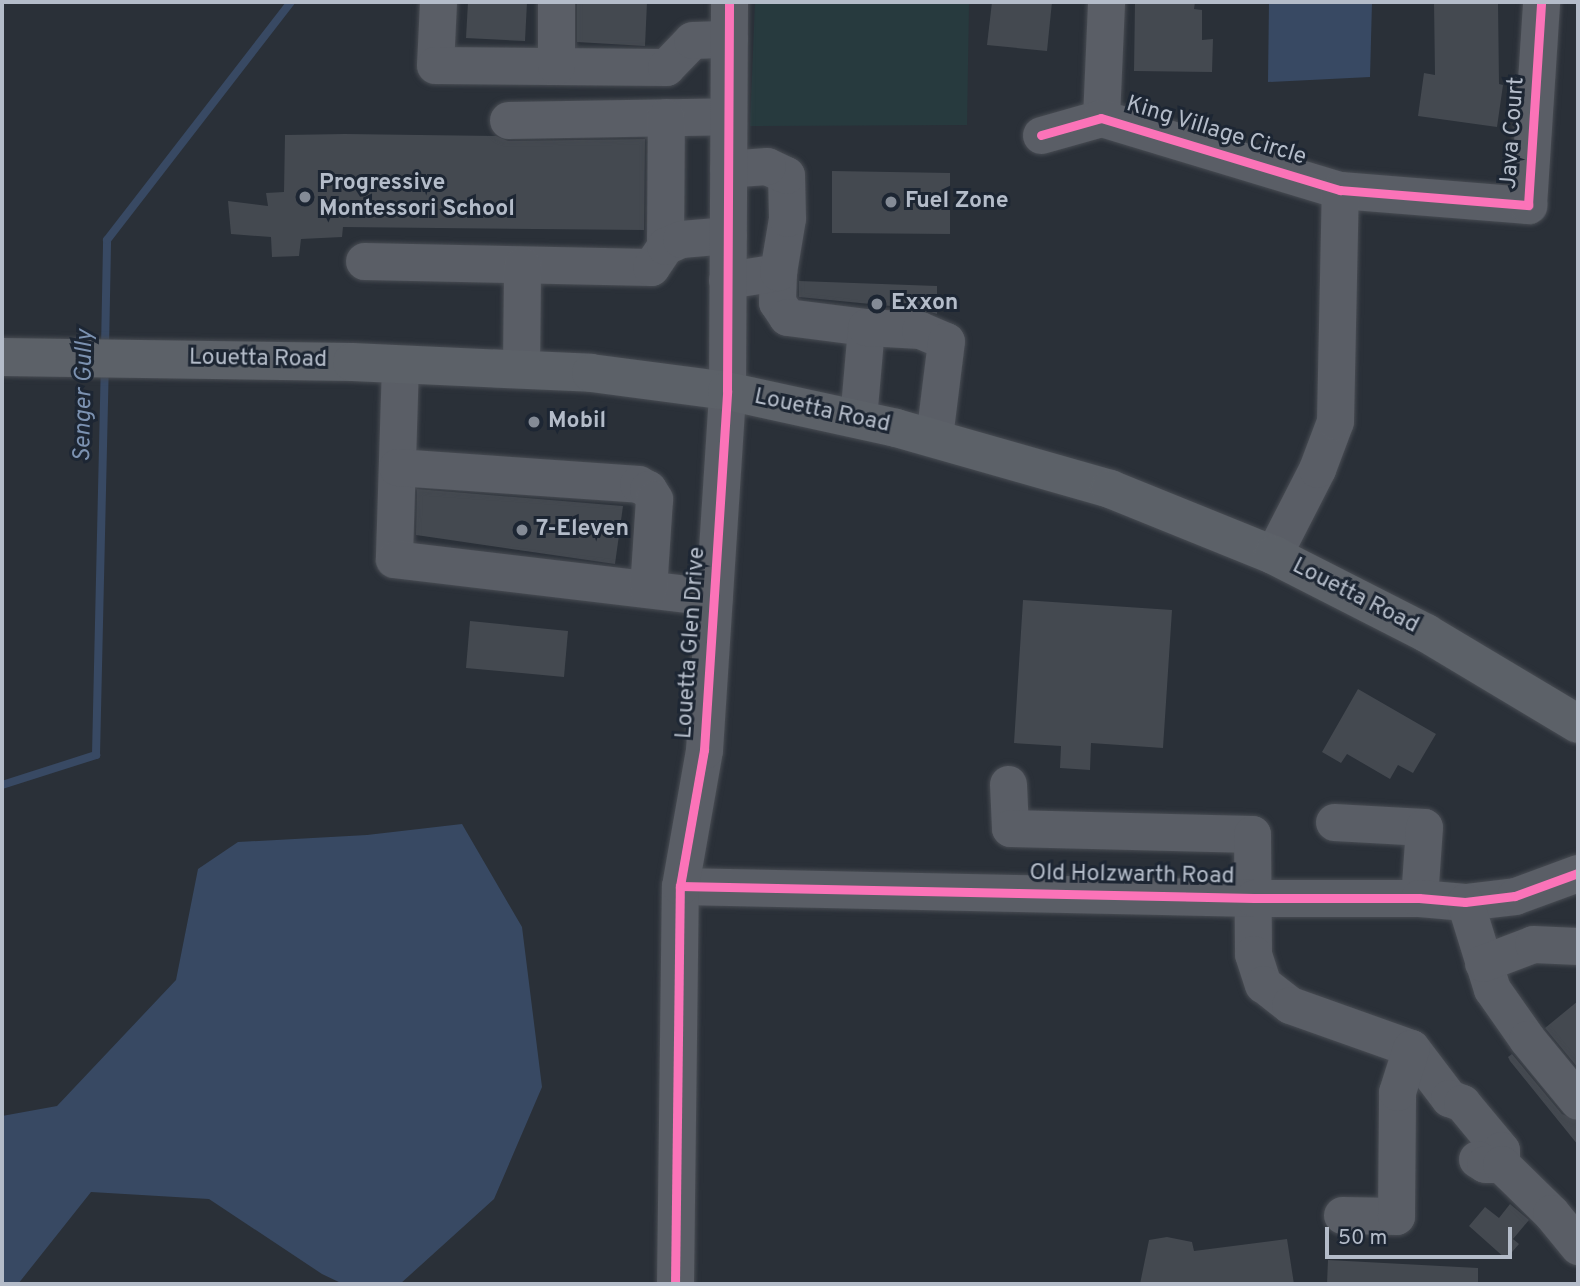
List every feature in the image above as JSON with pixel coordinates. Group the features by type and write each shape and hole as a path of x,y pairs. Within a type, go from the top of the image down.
{"main road":[{"name":"Louetta Road","path":"2,356 400,364 591,373 727,391 858,419 934,437 1110,489 1273,555 1426,633 1578,724"}],"street":[{"path":"438,2 435,65 666,67 692,40 729,39"},
{"path":"556,2 556,66"},
{"name":"Louetta Glen Drive","path":"675,1284 680,886 704,750 727,391 729,2"},
{"path":"1101,118 1106,2"},
{"name":"Java Court","path":"1340,190 1528,205 1541,2"},
{"path":"508,120 728,116"},
{"path":"364,261 651,268 665,246 666,117"},
{"name":"King Village Circle","path":"1041,135 1101,118 1340,190"},
{"path":"728,169 767,166 786,175 787,218 776,302 786,317 866,327 920,330 946,341 934,437"},
{"path":"1273,555 1317,470 1335,421 1340,190"},
{"path":"665,246 681,239 728,235"},
{"path":"521,369 522,265"},
{"path":"727,280 778,272"},
{"path":"858,419 866,327"},
{"path":"400,364 394,559 714,597"},
{"path":"397,467 638,484 649,489 654,499 648,589"},
{"path":"1008,784 1010,828 1252,834 1253,954 1263,984 1290,1004 1411,1048 1449,1098 1462,1103 1501,1150 1501,1164 1551,1213 1578,1246"},
{"path":"1334,822 1424,827 1419,898"},
{"name":"Old Holzwarth Road","path":"680,886 1254,898 1419,898 1465,902 1515,896 1578,873"},
{"path":"1465,902 1483,963 1499,999 1527,1039 1578,1101"},
{"path":"1483,963 1533,944 1578,946"},
{"path":"1342,1215 1396,1216 1397,1092 1411,1048"}],"green space":[{"path":"755,2 969,2 967,125 750,126"}],"water":[{"path":"1269,2 1372,2 1370,77 1268,82"},
{"path":"462,824 522,927 542,1087 494,1199 400,1284 343,1284 322,1274 209,1199 91,1192 18,1284 2,1284 2,1116 57,1106 176,980 198,869 238,842 367,835"}],"building":[{"path":"468,2 527,2 525,41 466,38"},
{"path":"577,2 647,2 645,46 577,42"},
{"path":"992,2 1052,2 1047,51 987,45"},
{"path":"1135,2 1195,2 1194,9 1202,10 1202,40 1213,39 1212,72 1134,71"},
{"path":"1434,2 1498,2 1499,84 1503,85 1497,127 1418,116 1424,73 1435,75"},
{"path":"285,135 496,136 508,141 645,139 644,230 343,227 342,237 301,239 299,256 272,257 271,237 231,234 228,201 268,206 266,193 284,192"},
{"path":"832,171 950,173 950,234 832,233"},
{"path":"799,281 937,286 937,314 921,309 799,297"},
{"path":"417,489 623,506 615,564 416,535"},
{"path":"1023,600 1172,610 1163,748 1091,743 1090,770 1060,768 1061,746 1014,743"},
{"path":"470,621 568,631 564,677 466,668"},
{"path":"1358,689 1436,734 1413,773 1398,765 1390,779 1347,754 1341,763 1322,752"},
{"path":"1578,1001 1578,1068 1545,1028"},
{"path":"1512,1054 1562,1114 1578,1121 1578,1145 1510,1061 1508,1057"},
{"path":"1510,1204 1529,1220 1513,1239 1519,1244 1506,1259 1469,1226 1485,1207 1499,1218"},
{"path":"1167,1237 1192,1242 1194,1251 1287,1239 1294,1284 1140,1284 1149,1240"},
{"path":"1328,1260 1478,1268 1478,1284 1327,1284"}],"waterway":[{"name":"Senger Gully","path":"105,349 107,240 291,2"},
{"name":"Senger Gully","path":"2,785 96,755 105,369"}],"cycle path":[{"path":"675,1284 680,886 704,750 727,391 729,2"},
{"path":"1041,135 1101,118 1340,190 1528,205 1541,2"},
{"path":"680,886 1254,898 1419,898 1465,902 1515,896 1578,873"}],"place":[{"name":"Progressive Montessori School","path":"305,197"},
{"name":"Fuel Zone","path":"891,202"},
{"name":"Exxon","path":"877,304"},
{"name":"Mobil","path":"534,422"},
{"name":"7-Eleven","path":"522,530"}]}
